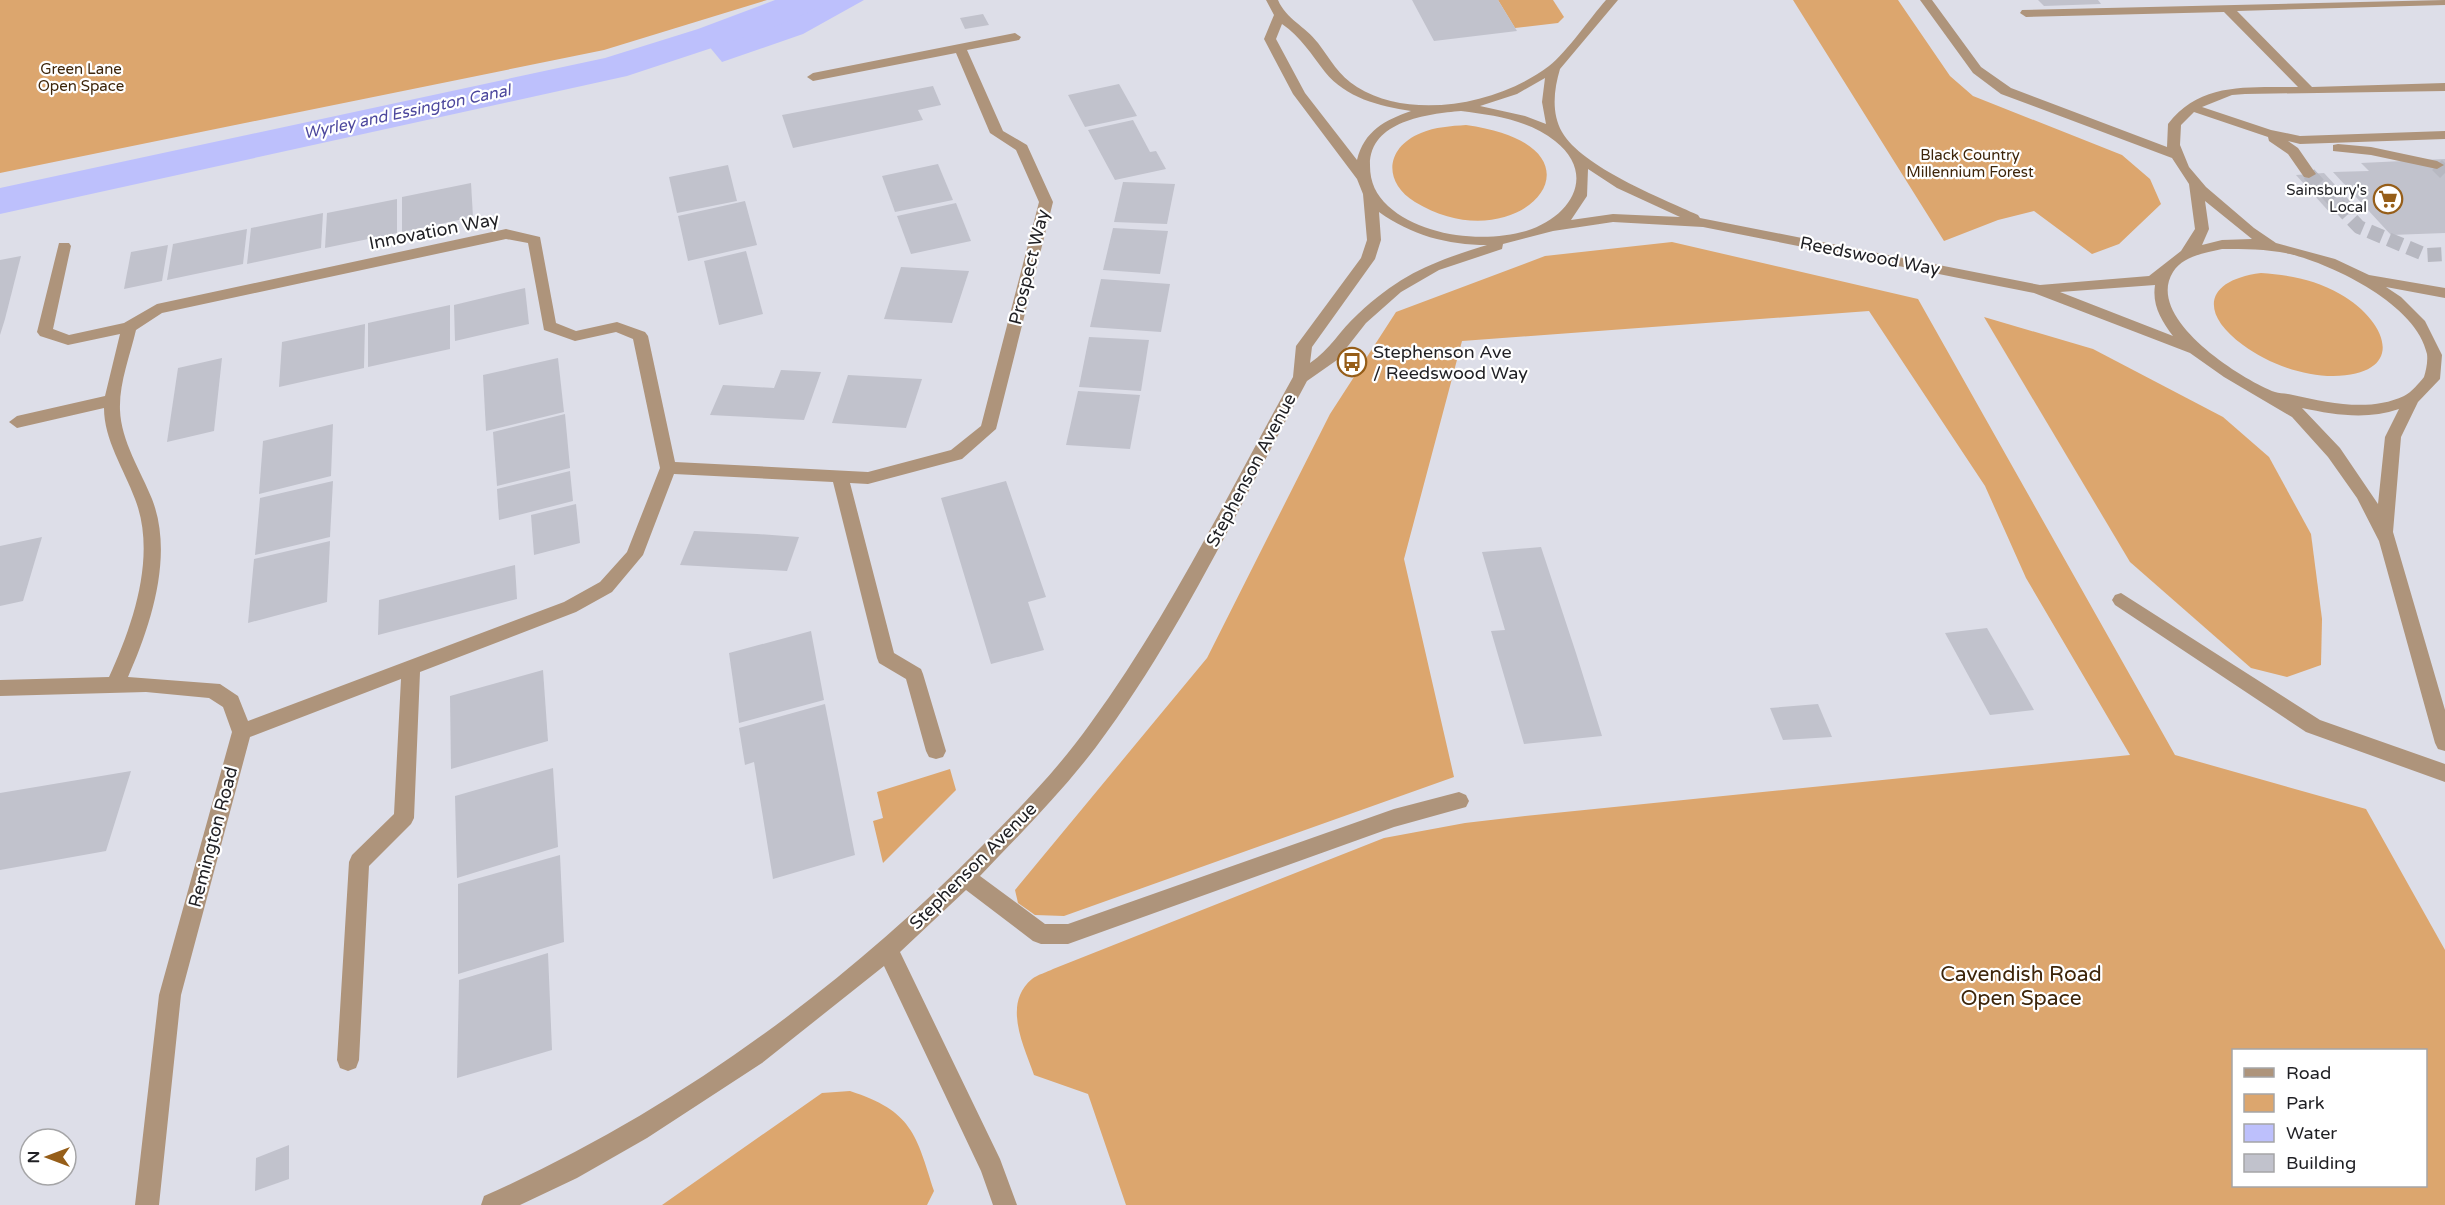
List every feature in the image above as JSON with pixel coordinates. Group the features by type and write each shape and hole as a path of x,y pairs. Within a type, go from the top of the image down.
{"street":[{"path":"1272,0 1279,17 1303,33 1334,74 1350,88 1394,106 1427,110 1461,107 1497,110 1519,117 1557,136"},
{"path":"1461,107 1512,91 1554,68 1611,0"},
{"path":"1926,0 1977,70 2006,91 2175,155"},
{"path":"2026,14 2381,1 2445,1"},
{"path":"2227,8 2308,90"},
{"path":"1279,17 1270,39 1278,60 1297,91 1362,176 1370,193 1389,213 1420,229 1456,239 1494,241 1530,236 1552,226 1569,214 1581,199 1584,177 1576,156 1557,136 1550,121 1547,98 1554,68"},
{"path":"813,77 1015,37"},
{"name":"Prospect Way","path":"668,468 841,479 868,478 956,455 988,429 1046,202 1022,148 997,133 960,48"},
{"path":"2185,255 2201,240 2203,231 2194,186 2175,155 2171,138 2177,122 2191,107 2230,92 2445,87"},
{"path":"2191,107 2300,144 2371,151 2437,165"},
{"path":"1362,176 1363,154 1376,134 1398,119 1427,110"},
{"path":"2268,133 2300,140 2445,135"},
{"path":"2268,133 2293,151 2310,174"},
{"name":"Reedswood Way","path":"1576,156 1622,185 1703,223"},
{"path":"2194,186 2271,246"},
{"name":"Stephenson Avenue","path":"493,1205 579,1164 714,1083 810,1016 888,950 967,878 1058,779 1096,731 1138,671 1208,551 1301,377 1304,346 1368,259 1374,240 1370,193"},
{"name":"Reedswood Way","path":"1552,226 1613,218 1703,223 1994,280 2037,289 2115,317 2203,355"},
{"name":"Innovation Way","path":"129,327 158,309 169,306 506,234 535,240 549,326 575,336 617,327 640,336 668,468"},
{"name":"Stephenson Avenue","path":"1301,377 1332,356 1378,302 1415,276 1466,255 1530,236"},
{"name":"Reedswood Way","path":"2037,289 2153,281 2185,255 2201,248 2231,243 2271,246 2315,257 2356,274 2393,298 2420,324 2434,353 2440,357 2432,379 2412,399 2393,437 2384,533"},
{"path":"64,246 45,332 68,340 129,327 113,400 113,422 153,530 145,596 123,669 115,686"},
{"name":"Reedswood Way","path":"2172,265 2164,273 2160,293 2166,315 2185,340 2248,385 2297,412 2320,435 2350,474 2384,533 2445,743"},
{"path":"2356,274 2445,293"},
{"name":"Reedswood Way","path":"2248,385 2290,400 2332,409 2378,410 2412,399"},
{"path":"17,422 113,400"},
{"path":"0,688 180,686 213,690 231,702 242,732 570,607 606,587 634,555 668,468"},
{"path":"841,479 886,658 914,674 936,751"},
{"path":"2121,600 2313,726 2445,773"},
{"path":"348,1060 358,862 404,818 411,667"},
{"name":"Remington Road","path":"147,1205 170,995 242,732"},
{"path":"967,878 1041,934 1068,934 1394,818 1459,801"},
{"path":"888,950 992,1167 1005,1205"}],"green space":[{"name":"Green Lane Open Space","path":"0,0 767,0 604,50 0,173"},
{"path":"1498,0 1553,0 1564,17 1558,23 1515,28"},
{"name":"Black Country Millennium Forest","path":"1793,0 1898,0 1950,76 1973,96 2122,155 2150,179 2161,204 2119,244 2092,254 2034,211 1998,220 1944,241"},
{"path":"1466,125 1513,137 1539,155 1547,176 1539,196 1518,212 1489,220 1454,218 1415,202 1404,194 1397,185 1392,165 1401,147 1409,139 1426,131"},
{"name":"Cavendish Road Open Space","path":"1672,242 1918,299 2175,755 2366,809 2445,950 2445,1205 1126,1205 1088,1094 1034,1075 1021,1038 1017,1013 1018,1000 1023,989 1039,975 1384,838 1465,823 1525,816 2130,755 2026,578 1985,486 1869,311 1462,341 1404,559 1454,777 1064,916 1035,915 1018,903 1015,890 1207,658 1330,414 1396,312 1545,256"},
{"path":"2261,273 2312,282 2340,294 2370,318 2379,332 2383,345 2381,357 2372,367 2357,373 2333,376 2297,371 2252,352 2229,333 2219,321 2214,310 2214,299 2219,290 2229,283"},
{"path":"1984,317 2093,349 2223,417 2269,457 2311,534 2322,619 2321,665 2287,677 2251,668 2130,562"},
{"path":"950,769 956,790 883,863 873,821 883,818 877,792"},
{"path":"850,1091 887,1107 908,1127 922,1154 934,1191 927,1205 662,1205 822,1093"}],"water":[{"path":"781,0 864,0 803,34 722,62 698,33"}],"building":[{"path":"1412,0 1498,0 1517,31 1434,41"},
{"path":"2038,0 2098,0 2101,4 2044,6"},
{"path":"983,14 989,25 965,29 960,18"},
{"path":"1119,84 1137,116 1085,127 1068,95"},
{"path":"933,86 941,105 918,110 923,120 793,148 782,115"},
{"path":"1133,120 1150,152 1156,151 1166,169 1115,180 1088,130"},
{"name":"Sainsbury's Local","path":"2445,159 2445,233 2391,235 2333,172 2369,171 2361,163"},
{"path":"938,164 953,200 895,212 882,176"},
{"path":"728,165 737,201 677,213 669,177"},
{"path":"2324,173 2362,214 2332,215 2296,175"},
{"path":"1123,182 1175,184 1167,224 1114,222"},
{"path":"471,183 473,217 402,232 402,197"},
{"path":"397,199 397,233 325,248 327,213"},
{"path":"745,201 757,245 688,261 678,216"},
{"path":"956,203 971,241 911,254 897,216"},
{"path":"323,213 321,248 247,264 251,228"},
{"path":"1113,228 1168,231 1160,274 1103,270"},
{"path":"247,229 243,264 167,280 173,244"},
{"path":"168,245 162,281 124,289 131,252"},
{"path":"746,251 763,314 719,325 704,261"},
{"path":"21,256 5,319 0,335 0,260"},
{"path":"901,267 969,271 952,323 884,319"},
{"path":"1101,279 1170,284 1161,332 1090,327"},
{"path":"525,288 529,324 455,341 454,305"},
{"path":"450,305 450,349 368,367 368,323"},
{"path":"365,324 364,368 279,387 282,342"},
{"path":"1089,337 1149,340 1141,391 1079,387"},
{"path":"222,358 214,431 167,442 178,368"},
{"path":"558,358 564,412 486,431 483,375"},
{"path":"781,370 821,372 804,420 710,415 723,385 774,388"},
{"path":"848,375 922,379 906,428 832,423"},
{"path":"1078,391 1140,395 1130,449 1066,445"},
{"path":"565,414 570,468 497,486 493,432"},
{"path":"333,424 331,476 259,494 263,441"},
{"path":"570,471 573,501 499,520 497,489"},
{"path":"333,481 330,537 255,555 260,498"},
{"path":"1006,481 1046,597 1028,602 1044,650 991,664 941,498"},
{"path":"576,504 580,543 534,555 531,515"},
{"path":"694,531 799,537 787,571 680,565"},
{"path":"42,537 23,601 0,606 0,546"},
{"path":"330,541 327,602 248,623 254,559"},
{"path":"1541,547 1602,736 1524,744 1491,631 1505,630 1482,552"},
{"path":"515,565 517,599 378,635 379,600"},
{"path":"1987,628 2034,710 1990,715 1945,633"},
{"path":"811,631 824,700 739,723 729,653"},
{"path":"543,670 548,741 451,769 450,696"},
{"path":"825,704 855,855 773,879 754,762 745,765 739,728"},
{"path":"1818,704 1832,737 1783,740 1770,708"},
{"path":"553,768 558,847 457,878 455,796"},
{"path":"131,771 106,851 0,870 0,793"},
{"path":"560,855 564,942 458,974 458,884"},
{"path":"548,953 552,1050 457,1078 459,980"},
{"path":"289,1145 289,1179 255,1191 256,1158"}],"waterway":[{"name":"Wyrley and Essington Canal","path":"0,201 613,68 735,29 806,0"}],"tunnel":[{"path":"2437,165 2445,173"},
{"path":"2309,174 2359,227 2426,255 2445,254"}],"place":[{"name":"Sainsbury's Local","path":"2388,199"},
{"name":"Stephenson Ave / Reedswood Way","path":"1352,362"}]}
